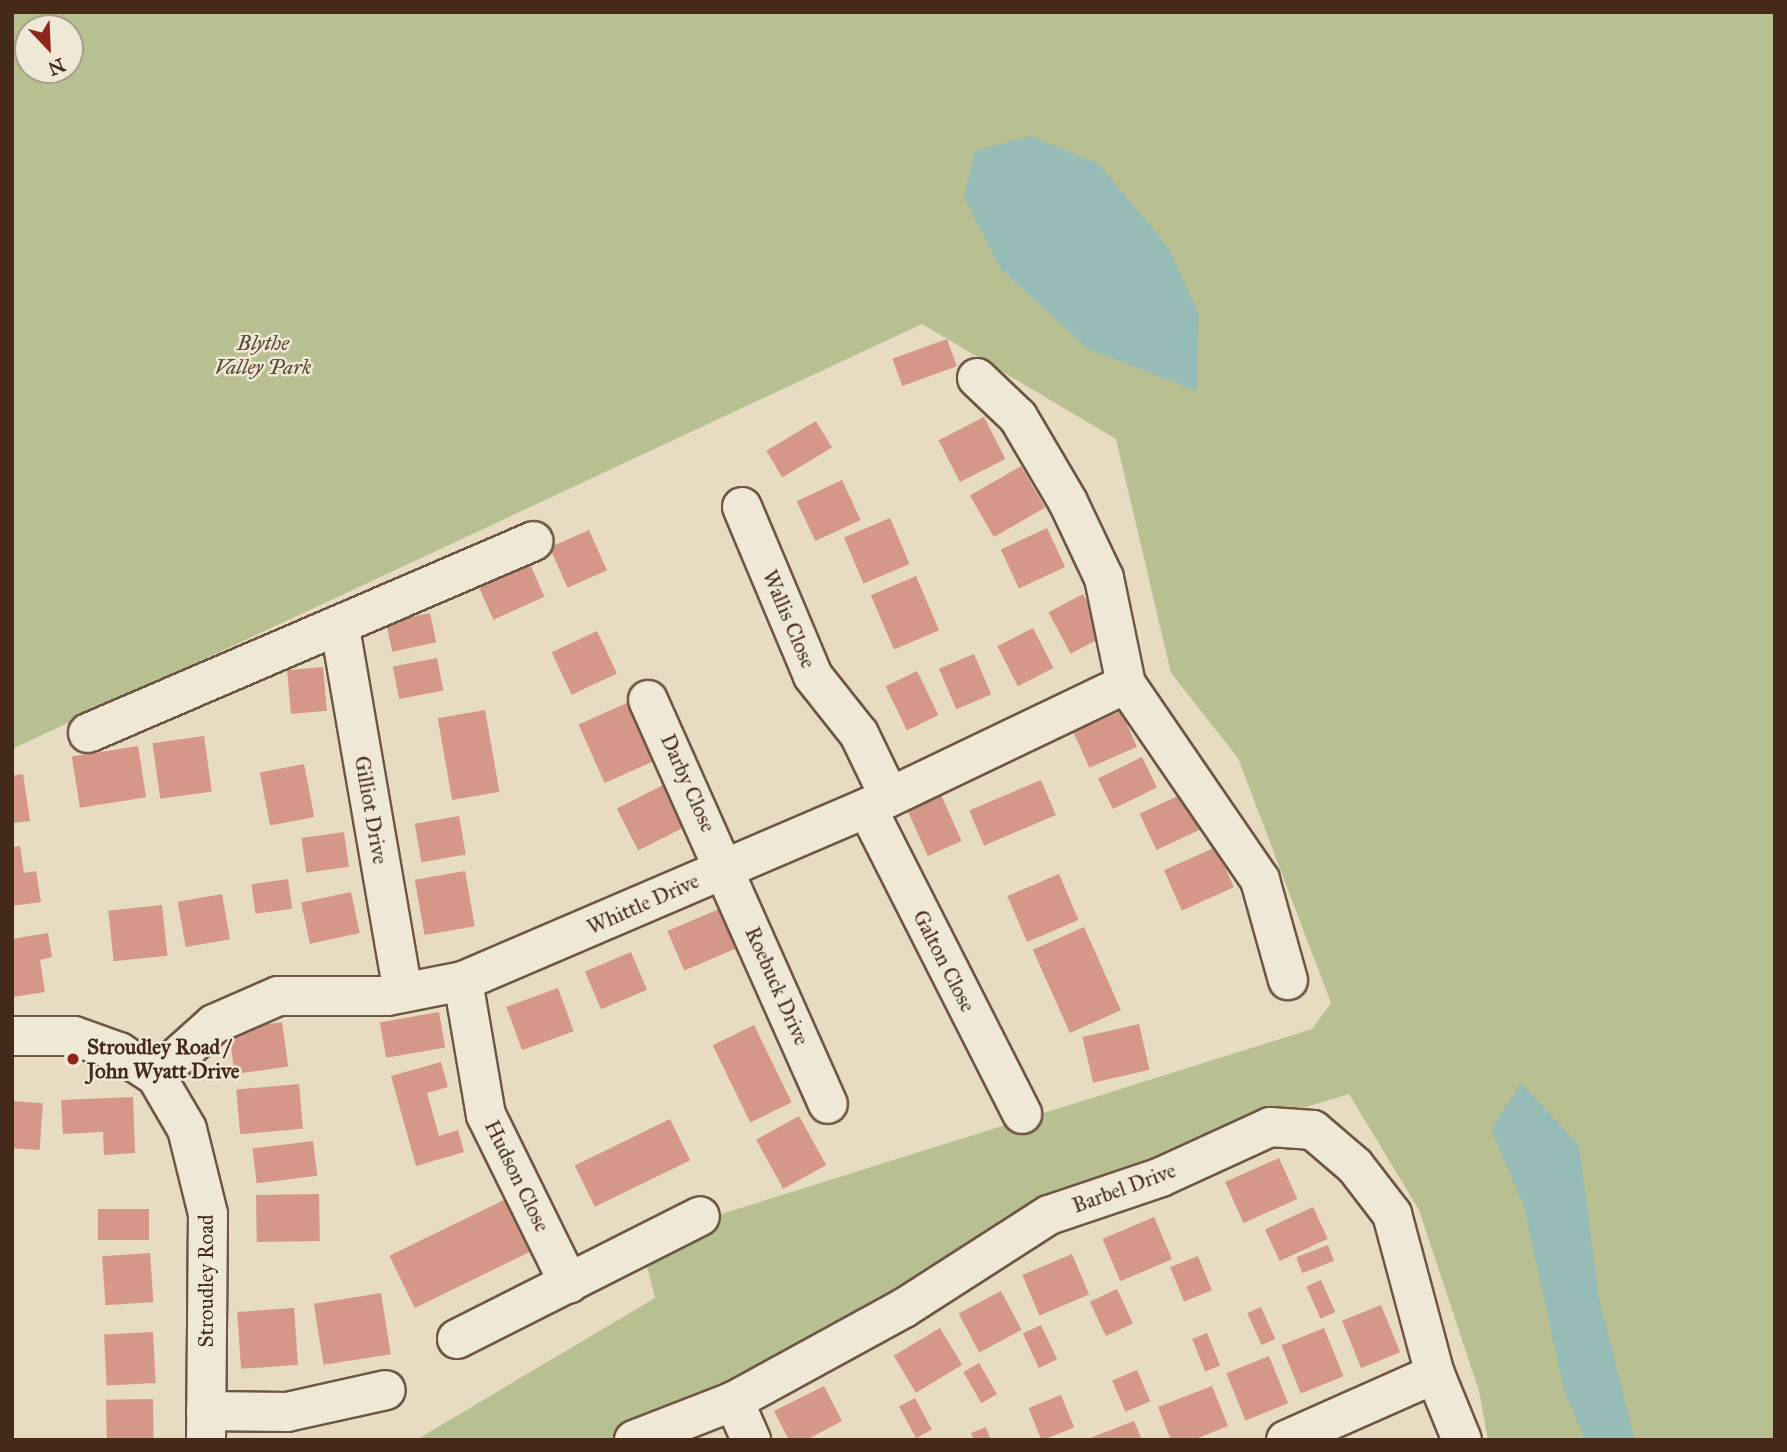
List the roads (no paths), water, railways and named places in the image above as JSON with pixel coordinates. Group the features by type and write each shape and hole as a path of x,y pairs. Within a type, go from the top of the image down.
{"street":[{"path":"977,378 1018,417 1104,579 1126,684 1183,772 1260,880 1289,980"},
{"name":"Wallis Close","path":"742,507 813,677 859,734 878,802"},
{"path":"88,733 340,628 533,541"},
{"name":"Gilliot Drive","path":"340,628 403,993"},
{"name":"Whittle Drive","path":"156,1076 214,1024 278,996 403,993 463,981 878,802 1126,684"},
{"name":"Darby Close","path":"648,700 725,867"},
{"name":"Galton Close","path":"878,802 1022,1114"},
{"name":"Roebuck Drive","path":"725,867 828,1104"},
{"name":"Hudson Close","path":"463,981 486,1115 569,1284"},
{"name":"Stroudley Road","path":"12,1036 74,1036 119,1052 156,1076 187,1129 208,1214 206,1425"},
{"name":"Barbel Drive","path":"634,1440 734,1401 904,1308 1049,1214 1161,1177 1270,1127 1313,1130 1355,1166 1392,1214 1434,1374 1462,1440"},
{"path":"457,1339 635,1253 700,1216"},
{"path":"1286,1440 1434,1374"},
{"path":"206,1425 287,1412 386,1390"},
{"path":"734,1401 751,1440"}],"water":[{"path":"1030,136 1099,164 1168,247 1199,314 1197,391 1088,349 1001,269 964,196 975,151"},
{"path":"1521,1083 1579,1145 1599,1298 1635,1440 1585,1440 1563,1387 1524,1206 1491,1129"}],"place":[{"name":"Stroudley Road / John Wyatt Drive","path":"73,1059"}],"park label":[{"name":"Blythe Valley Park","path":"263,355"}]}
